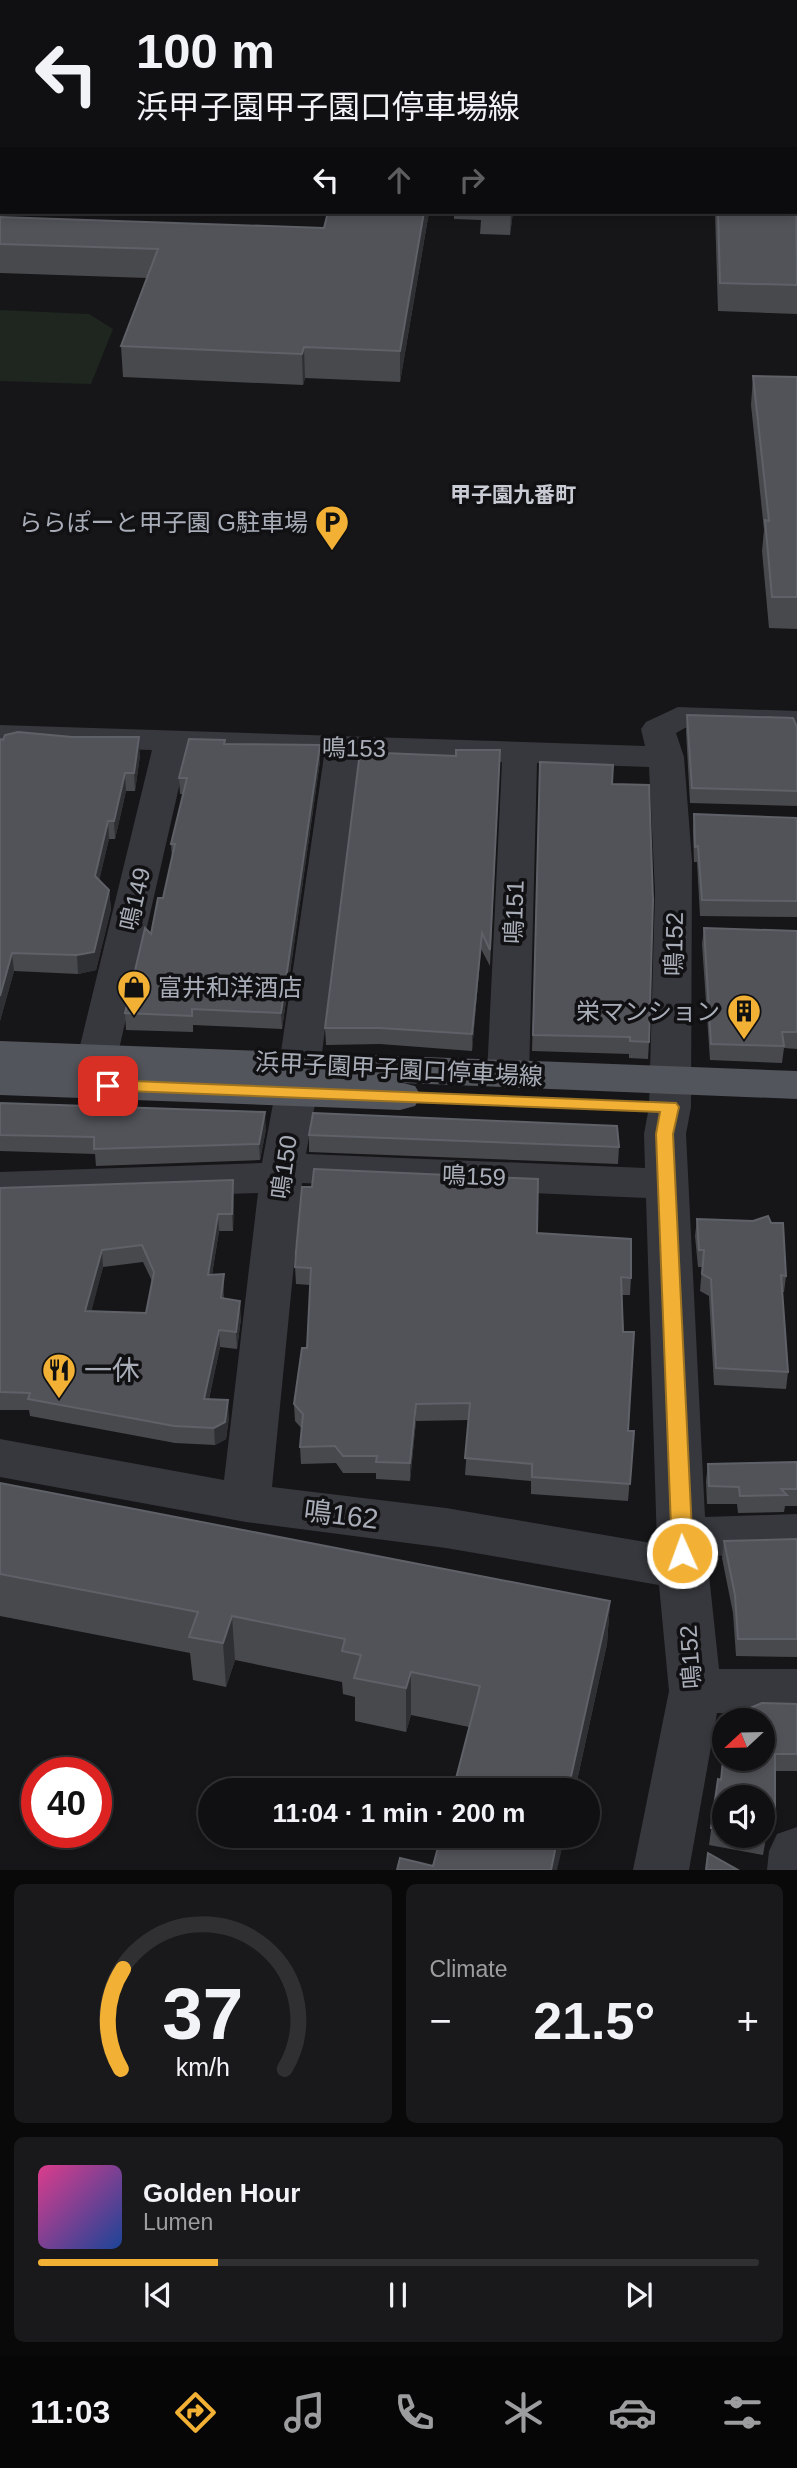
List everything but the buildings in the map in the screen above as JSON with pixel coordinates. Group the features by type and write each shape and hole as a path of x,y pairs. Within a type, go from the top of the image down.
{"main road":[{"name":"浜甲子園甲子園口停車場線","path":"0,1054 97,1058 298,1079 670,1094 797,1085"},
{"name":"浜甲子園甲子園口停車場線","path":"0,1081 508,1075 797,1112"}],"street":[{"path":"662,743 678,717 797,721"},
{"name":"鳴153","path":"0,735 343,749 520,750 662,743"},
{"name":"鳴149","path":"97,1058 172,740"},
{"name":"鳴152","path":"660,1870 695,1691 682,1553 665,1134 689,929 685,817 662,743"},
{"name":"鳴150","path":"246,1503 281,1173 298,1079 343,749"},
{"name":"鳴151","path":"508,1075 520,750"},
{"name":"鳴159","path":"0,1186 281,1173 666,1184"},
{"name":"鳴162","path":"0,1458 246,1503 682,1553 797,1534"},
{"path":"695,1691 797,1691"},
{"path":"795,1870 797,1851"}],"shaded area":[{"path":"0,310 89,314 113,329 91,384 0,381"}],"place":[{"name":"ららぽーと甲子園 G駐車場","path":"332,552"},
{"name":"富井和洋酒店","path":"134,1017"},
{"name":"栄マンション","path":"744,1041"},
{"name":"一休","path":"59,1400"}],"district":[{"name":"甲子園九番町","path":"513,494"}],"route":[{"path":"108,1086 670,1107 665,1134 666,1184 682,1553"}]}
